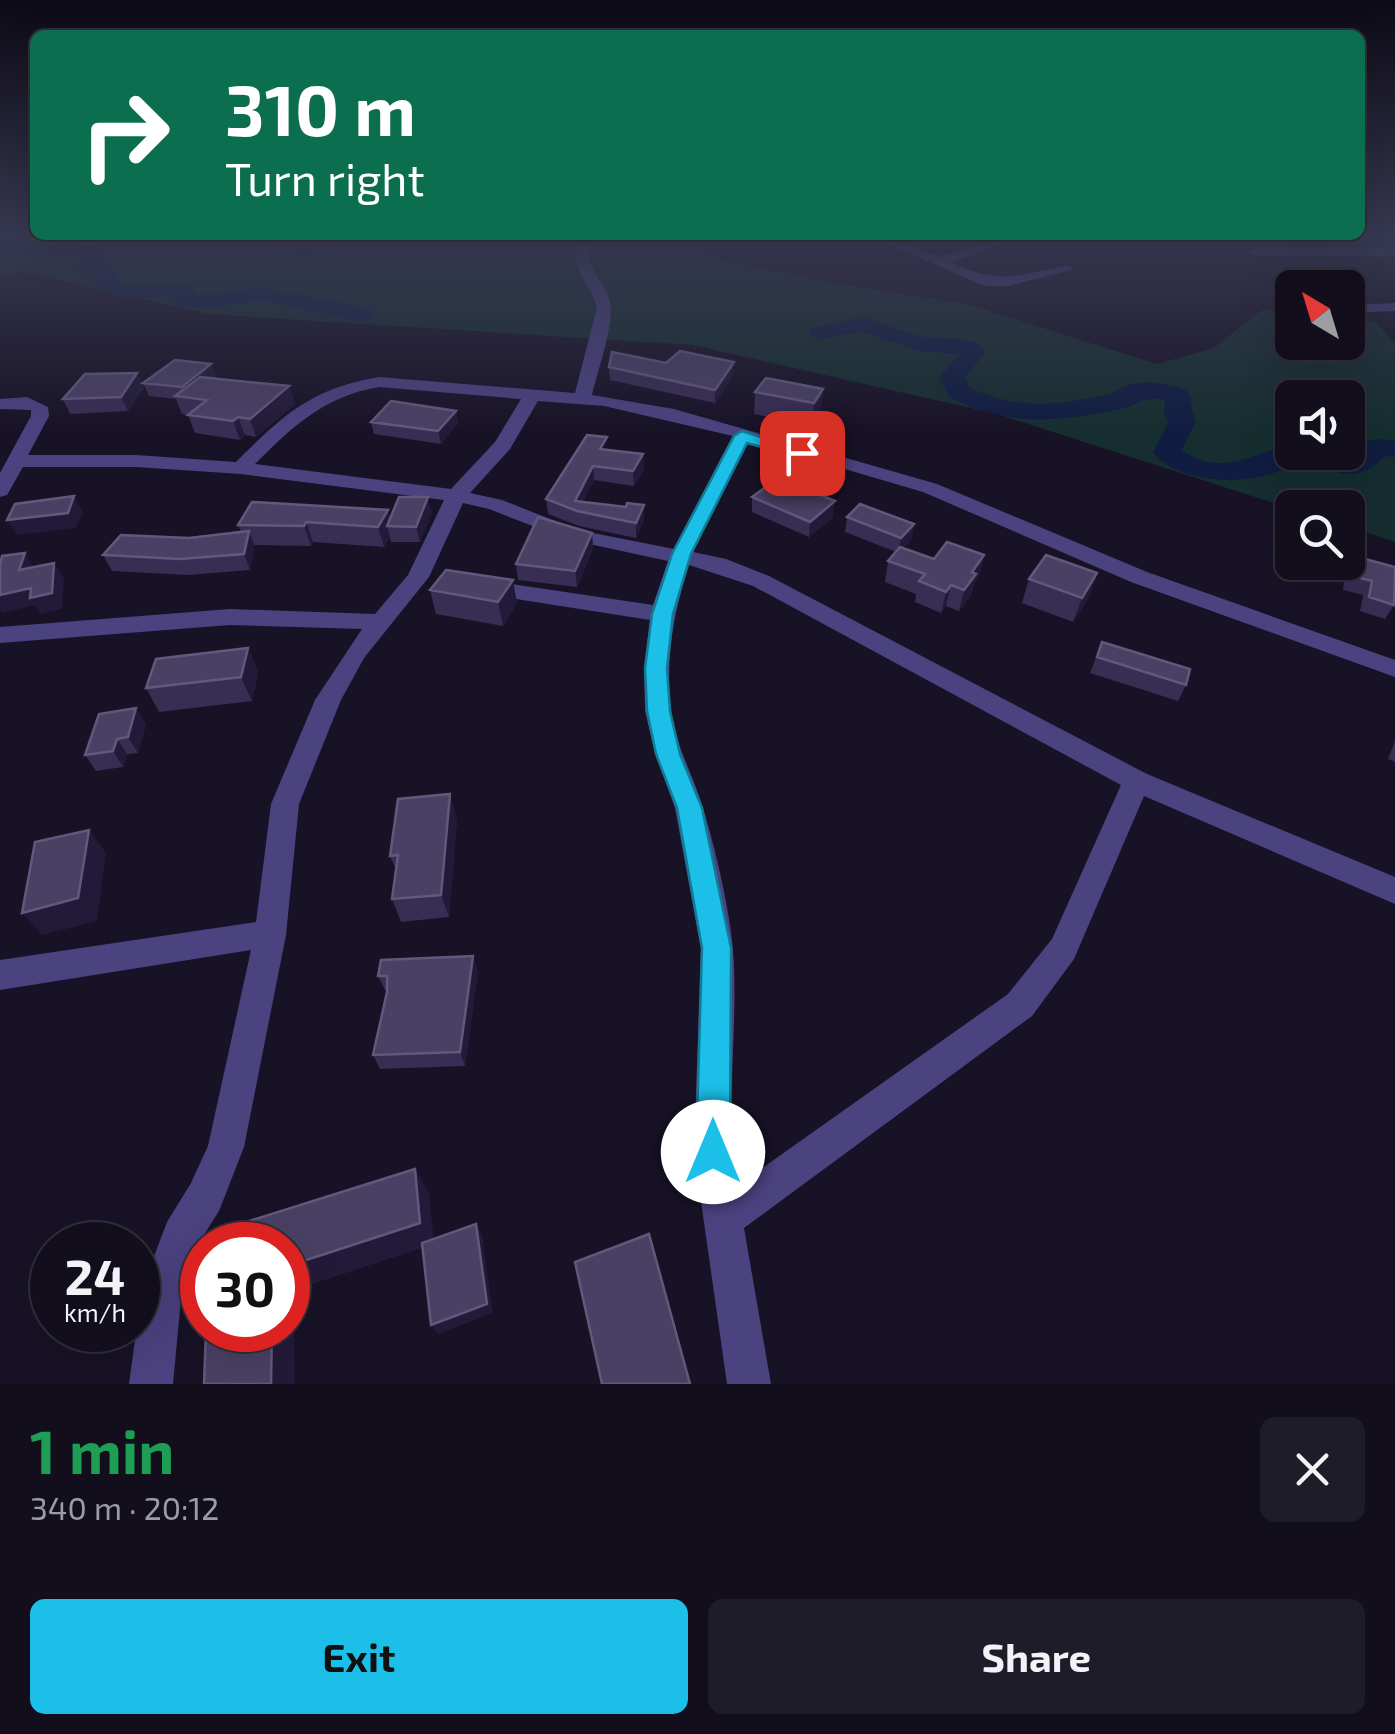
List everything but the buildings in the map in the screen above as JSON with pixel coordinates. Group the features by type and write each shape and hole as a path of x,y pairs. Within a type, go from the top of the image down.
{"street":[{"path":"583,398 603,303"},
{"path":"1365,308 1395,307"},
{"path":"240,468 308,403 354,384 378,382 531,397 583,398 668,413 930,488 1139,576 1395,669"},
{"path":"151,1384 162,1288 181,1236 205,1197 226,1147 270,936 284,804 328,700 356,653 381,622 437,580 456,496 503,445 531,397"},
{"path":"0,404 26,402 39,408 40,416 0,491"},
{"path":"742,436 681,554 662,614 656,668 658,711 668,754 690,808 717,948 713,1152 749,1384"},
{"path":"16,461 136,461 240,468 456,496 495,504 573,535 681,554 761,581 1138,781 1395,890"},
{"path":"437,580 662,614"},
{"path":"0,635 230,617 381,622"},
{"path":"723,1220 1020,1005 1063,950 1138,781"},
{"path":"0,974 222,938 270,936"}],"green space":[{"path":"159,303 958,303 1157,364 1214,348 1263,309 1275,311 1275,360 1365,360 1365,321 1375,322 1395,343 1395,542 1365,532 1365,490 1275,490 1275,504 997,414 693,345 209,314"}],"waterway":[{"path":"302,303 364,315"},
{"path":"820,333 864,324 918,344 949,343 974,351 952,378 959,393 1022,414 1120,401 1140,390 1178,395 1177,413 1183,421 1167,452 1180,462 1229,472 1275,462"},
{"path":"1365,461 1378,447 1395,449"}],"route":[{"path":"713,1152 717,948 690,808 668,754 658,711 656,668 662,614 681,554 742,436 802,453"}]}
